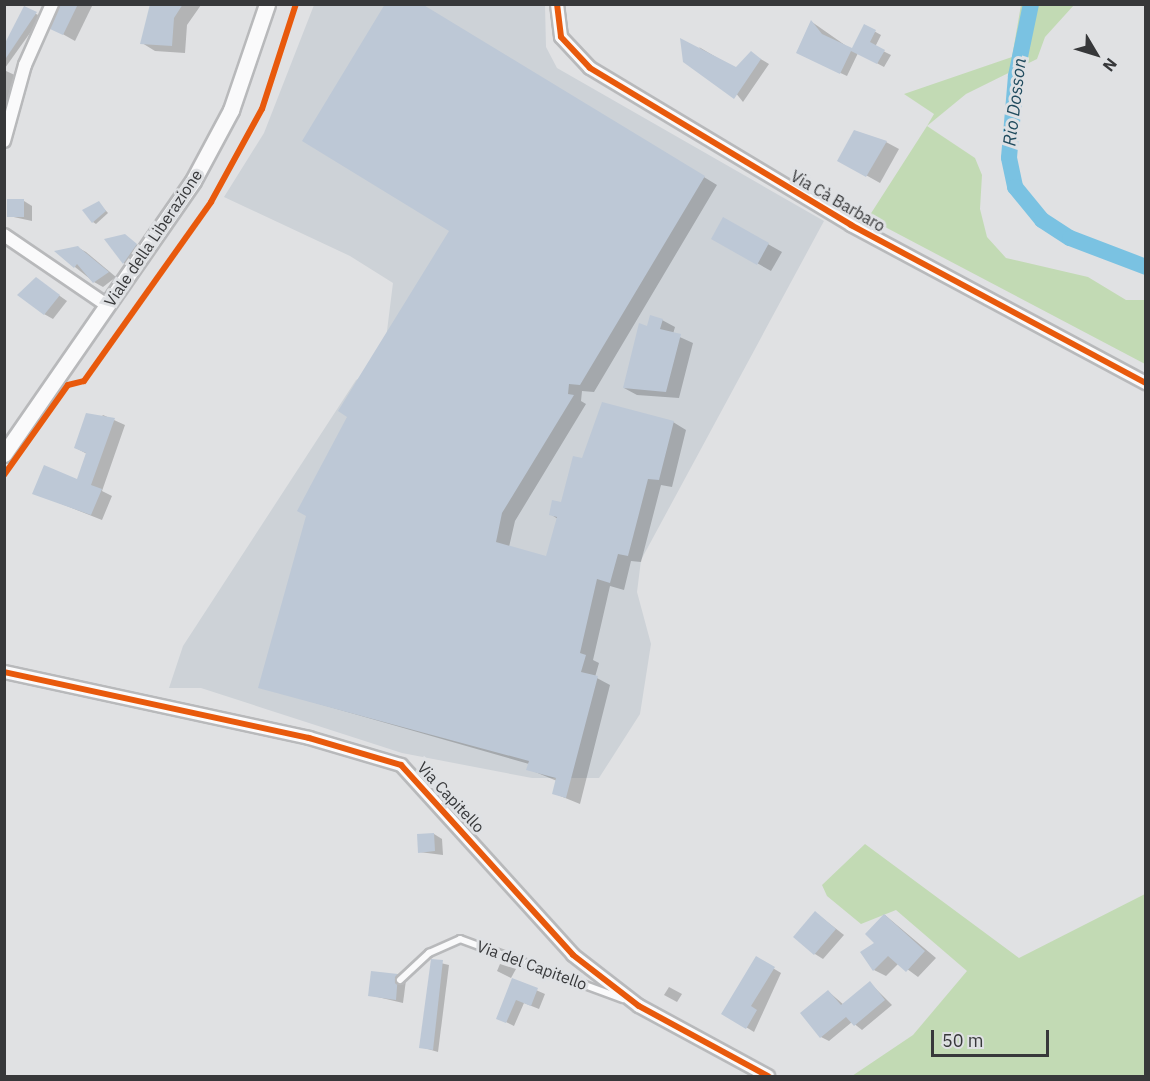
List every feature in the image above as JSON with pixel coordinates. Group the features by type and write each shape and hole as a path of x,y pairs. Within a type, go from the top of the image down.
{"street":[{"path":"4,141 25,65 52,4"},
{"name":"Viale della Liberazione","path":"4,454 108,306 213,146 267,4"},
{"name":"Via Cà Barbaro","path":"557,4 561,37 590,68 851,225 1146,383"},
{"path":"4,235 108,306"},
{"name":"Via Capitello","path":"4,672 309,738 401,765 573,954 639,1006 768,1077"}],"lane":[{"name":"Via del Capitello","path":"400,980 429,952 460,939 639,1006"}],"shaded area":[{"path":"314,5 545,5 546,47 557,68 824,221 641,560 637,592 651,644 640,714 599,778 532,778 402,753 201,688 169,688 183,646 356,380 368,373 386,339 393,283 350,256 224,197 264,133"}],"green space":[{"path":"1021,5 1074,5 1045,37 1037,59 966,94 927,126 934,114 904,94 1012,57"},
{"path":"927,126 975,158 982,175 980,209 987,237 1006,258 1088,277 1126,300 1145,300 1145,364 868,218"},
{"path":"865,844 1019,958 1145,894 1145,1076 852,1076 913,1035 967,971 896,910 861,924 827,896 822,885"}],"building":[{"path":"60,4 78,4 63,35 50,29"},
{"path":"150,4 183,4 174,18 172,46 140,44"},
{"path":"385,4 422,4 705,176 580,385 569,384 568,394 574,395 502,513 496,542 546,556 557,517 549,515 552,500 561,502 573,456 582,458 602,402 674,421 659,480 648,479 628,556 618,554 610,583 597,579 580,653 586,655 581,672 598,676 566,798 552,794 556,778 526,770 529,761 258,688 306,516 297,511 347,417 338,411 449,231 302,141"},
{"path":"24,6 37,12 4,61 4,45"},
{"path":"811,20 822,34 852,48 864,24 876,30 870,42 885,50 877,64 851,51 840,74 796,53"},
{"path":"680,38 736,67 751,51 761,59 734,99 683,62"},
{"path":"854,130 887,141 866,177 837,161"},
{"path":"7,199 24,199 24,217 7,217"},
{"path":"99,201 106,211 92,223 82,210"},
{"path":"723,217 769,243 757,265 711,239"},
{"path":"125,234 137,244 123,264 104,239"},
{"path":"78,246 109,272 93,283 77,264 74,268 54,251"},
{"path":"36,277 60,295 44,315 17,295"},
{"path":"650,315 663,319 660,329 681,334 666,392 623,388 639,323 647,326"},
{"path":"86,413 115,418 91,485 102,489 91,515 32,494 44,465 77,479 86,453 74,448"},
{"path":"434,833 435,851 418,853 417,834"},
{"path":"815,911 836,929 814,955 793,937"},
{"path":"884,914 925,951 906,972 888,956 873,971 860,952 874,943 865,934"},
{"path":"756,956 775,967 751,1006 757,1010 746,1029 721,1014"},
{"path":"431,959 443,960 433,1050 419,1048"},
{"path":"371,971 398,974 396,1000 368,996"},
{"path":"512,978 538,988 531,1006 516,1000 506,1023 496,1019"},
{"path":"870,981 885,1000 854,1026 846,1017 820,1038 800,1013 828,990 841,1005"}],"waterway":[{"name":"Rio Dosson","path":"1031,4 1016,76 1009,158 1015,187 1042,220 1070,238 1146,267"}],"cycle path":[{"path":"4,475 68,385 84,381 211,202 262,109 296,4"},
{"path":"557,4 561,37 590,68 851,225 1146,383"},
{"path":"4,672 309,738 401,765 573,955 639,1006 768,1076"}]}
